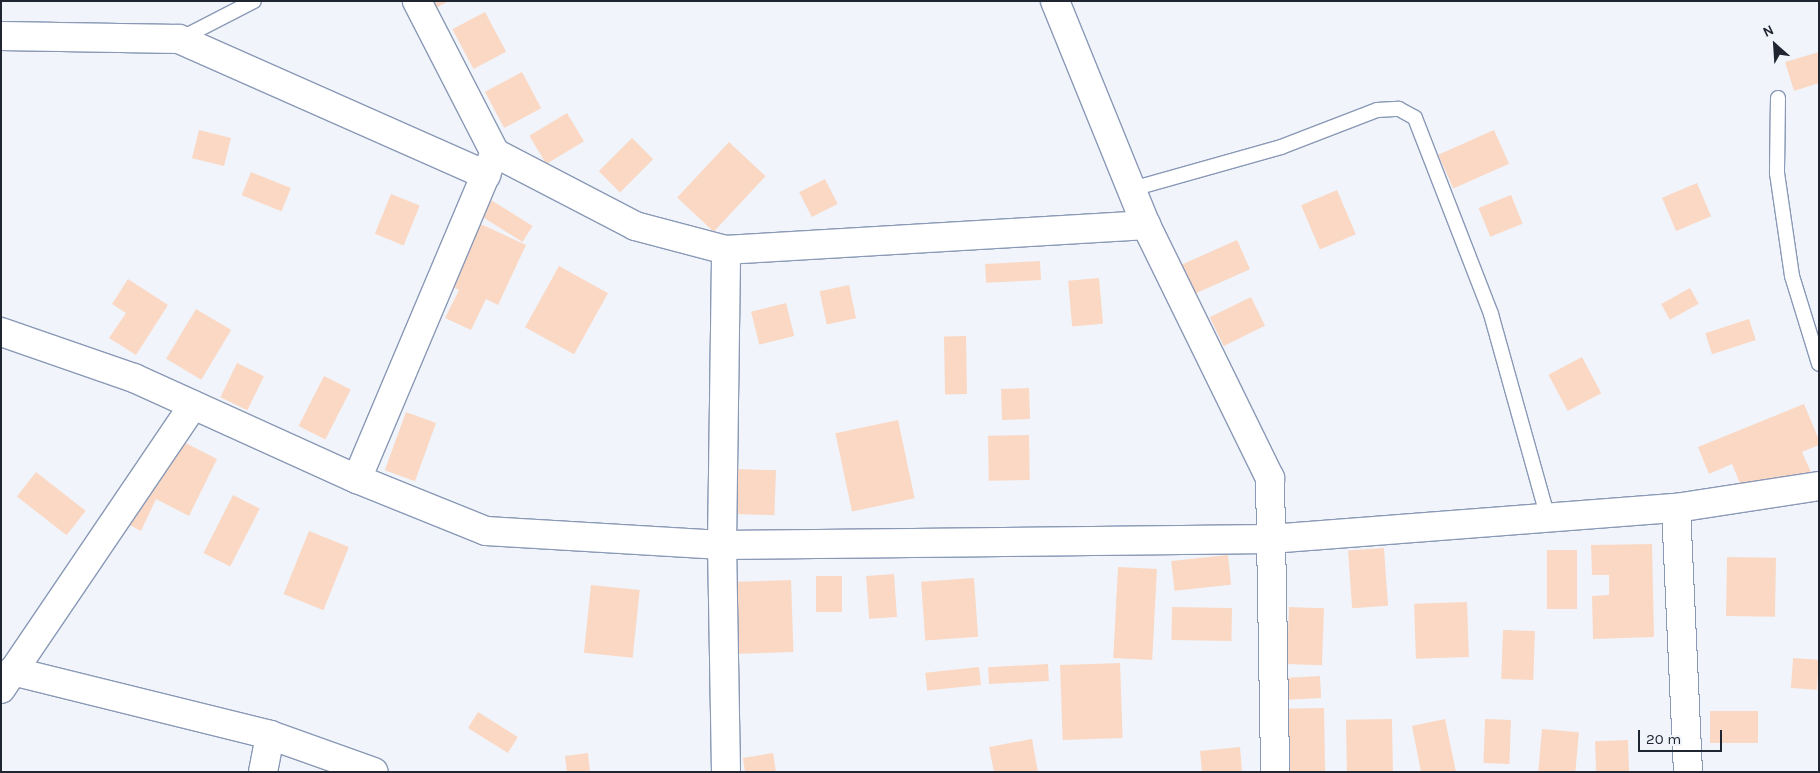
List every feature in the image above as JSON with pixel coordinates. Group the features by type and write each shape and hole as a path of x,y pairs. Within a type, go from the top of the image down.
{"street":[{"path":"357,479 491,164 416,1"},
{"path":"1055,1 1146,225 1270,478 1275,772"},
{"path":"1,36 179,40 491,164 635,226 726,250 1146,225"},
{"path":"726,250 722,545 726,772"},
{"path":"1,332 134,378 357,479 486,531 722,545 1271,539 1547,515 1676,508 1819,486"},
{"path":"193,405 7,680 270,735 374,772"},
{"path":"1676,508 1688,772"},
{"path":"263,772 270,735"}],"lane":[{"path":"179,40 254,1"},
{"path":"1778,98 1777,173 1792,276 1819,364"},
{"path":"1132,188 1282,147 1377,110 1399,109 1415,118 1491,314 1547,515"}],"building":[{"path":"427,1 449,1 432,10"},
{"path":"485,12 506,52 473,69 452,29"},
{"path":"1819,52 1819,83 1794,91 1785,62"},
{"path":"522,72 541,108 504,128 485,92"},
{"path":"567,113 584,141 546,164 529,136"},
{"path":"199,130 231,138 224,166 192,158"},
{"path":"1494,130 1509,164 1453,189 1438,155"},
{"path":"632,138 653,159 620,192 599,171"},
{"path":"729,142 766,176 714,232 677,198"},
{"path":"251,172 291,188 282,211 242,195"},
{"path":"825,179 838,204 812,217 799,192"},
{"path":"1697,183 1711,216 1676,231 1662,198"},
{"path":"1337,190 1356,234 1320,249 1301,205"},
{"path":"391,194 420,206 404,245 375,234"},
{"path":"1511,195 1523,224 1490,237 1479,208"},
{"path":"491,200 533,226 522,242 481,216"},
{"path":"474,221 526,245 498,305 486,299 471,330 445,318 459,290 445,284"},
{"path":"1237,240 1250,269 1194,294 1181,265"},
{"path":"1040,261 1041,280 986,283 985,264"},
{"path":"559,266 608,293 574,354 525,327"},
{"path":"1099,278 1103,324 1072,327 1068,281"},
{"path":"128,279 168,305 136,355 109,338 126,313 112,304"},
{"path":"849,285 856,318 827,324 820,291"},
{"path":"1690,288 1699,304 1670,320 1661,304"},
{"path":"1251,297 1265,326 1224,346 1210,317"},
{"path":"786,303 794,336 759,345 751,312"},
{"path":"196,309 231,330 201,380 166,359"},
{"path":"1749,319 1756,340 1712,354 1705,333"},
{"path":"944,336 966,336 967,394 945,394"},
{"path":"1582,357 1601,393 1568,411 1548,375"},
{"path":"237,363 264,376 247,410 220,397"},
{"path":"324,376 351,390 325,440 299,426"},
{"path":"1029,388 1030,419 1002,420 1001,389"},
{"path":"1804,404 1819,440 1819,445 1802,452 1811,472 1746,498 1732,464 1709,474 1698,447"},
{"path":"406,412 436,423 415,481 385,470"},
{"path":"898,420 915,498 852,512 835,433"},
{"path":"168,434 217,459 189,516 156,499 141,531 124,522"},
{"path":"1029,435 1030,480 989,481 988,436"},
{"path":"738,469 776,470 774,515 736,514"},
{"path":"36,472 86,511 67,535 17,496"},
{"path":"233,495 260,509 230,567 203,553"},
{"path":"309,531 349,547 323,610 284,594"},
{"path":"1652,544 1654,637 1593,639 1592,596 1609,595 1609,575 1592,575 1591,545"},
{"path":"1384,548 1388,606 1352,608 1348,551"},
{"path":"1547,550 1577,550 1577,609 1547,609"},
{"path":"1228,555 1231,585 1174,591 1171,561"},
{"path":"1727,557 1776,558 1775,617 1726,616"},
{"path":"1118,567 1157,569 1152,660 1113,658"},
{"path":"894,574 897,617 869,619 866,576"},
{"path":"816,576 842,576 842,612 816,612"},
{"path":"974,578 978,637 925,641 921,582"},
{"path":"791,580 794,652 734,654 731,582"},
{"path":"591,585 640,590 633,658 584,653"},
{"path":"1467,602 1469,657 1416,659 1414,604"},
{"path":"1172,607 1232,608 1231,641 1171,640"},
{"path":"1289,607 1324,608 1322,665 1287,664"},
{"path":"1503,630 1535,631 1533,680 1501,679"},
{"path":"1793,658 1819,660 1817,690 1791,688"},
{"path":"1120,663 1123,738 1063,740 1060,665"},
{"path":"1048,664 1049,681 989,684 988,667"},
{"path":"979,667 981,685 927,691 925,673"},
{"path":"1320,676 1321,698 1279,700 1278,678"},
{"path":"1324,708 1325,772 1279,772 1278,709"},
{"path":"1710,711 1758,711 1758,743 1710,743"},
{"path":"478,712 518,737 508,753 468,728"},
{"path":"1392,719 1393,772 1347,772 1346,720"},
{"path":"1445,719 1456,772 1421,772 1412,726"},
{"path":"1485,719 1511,720 1509,764 1483,763"},
{"path":"1542,729 1579,732 1575,772 1538,772"},
{"path":"1032,739 1038,772 994,772 989,747"},
{"path":"1628,740 1629,772 1596,772 1595,741"},
{"path":"1240,747 1242,772 1202,772 1200,751"},
{"path":"588,753 590,772 567,772 565,756"},
{"path":"773,753 776,772 745,772 743,758"}]}
